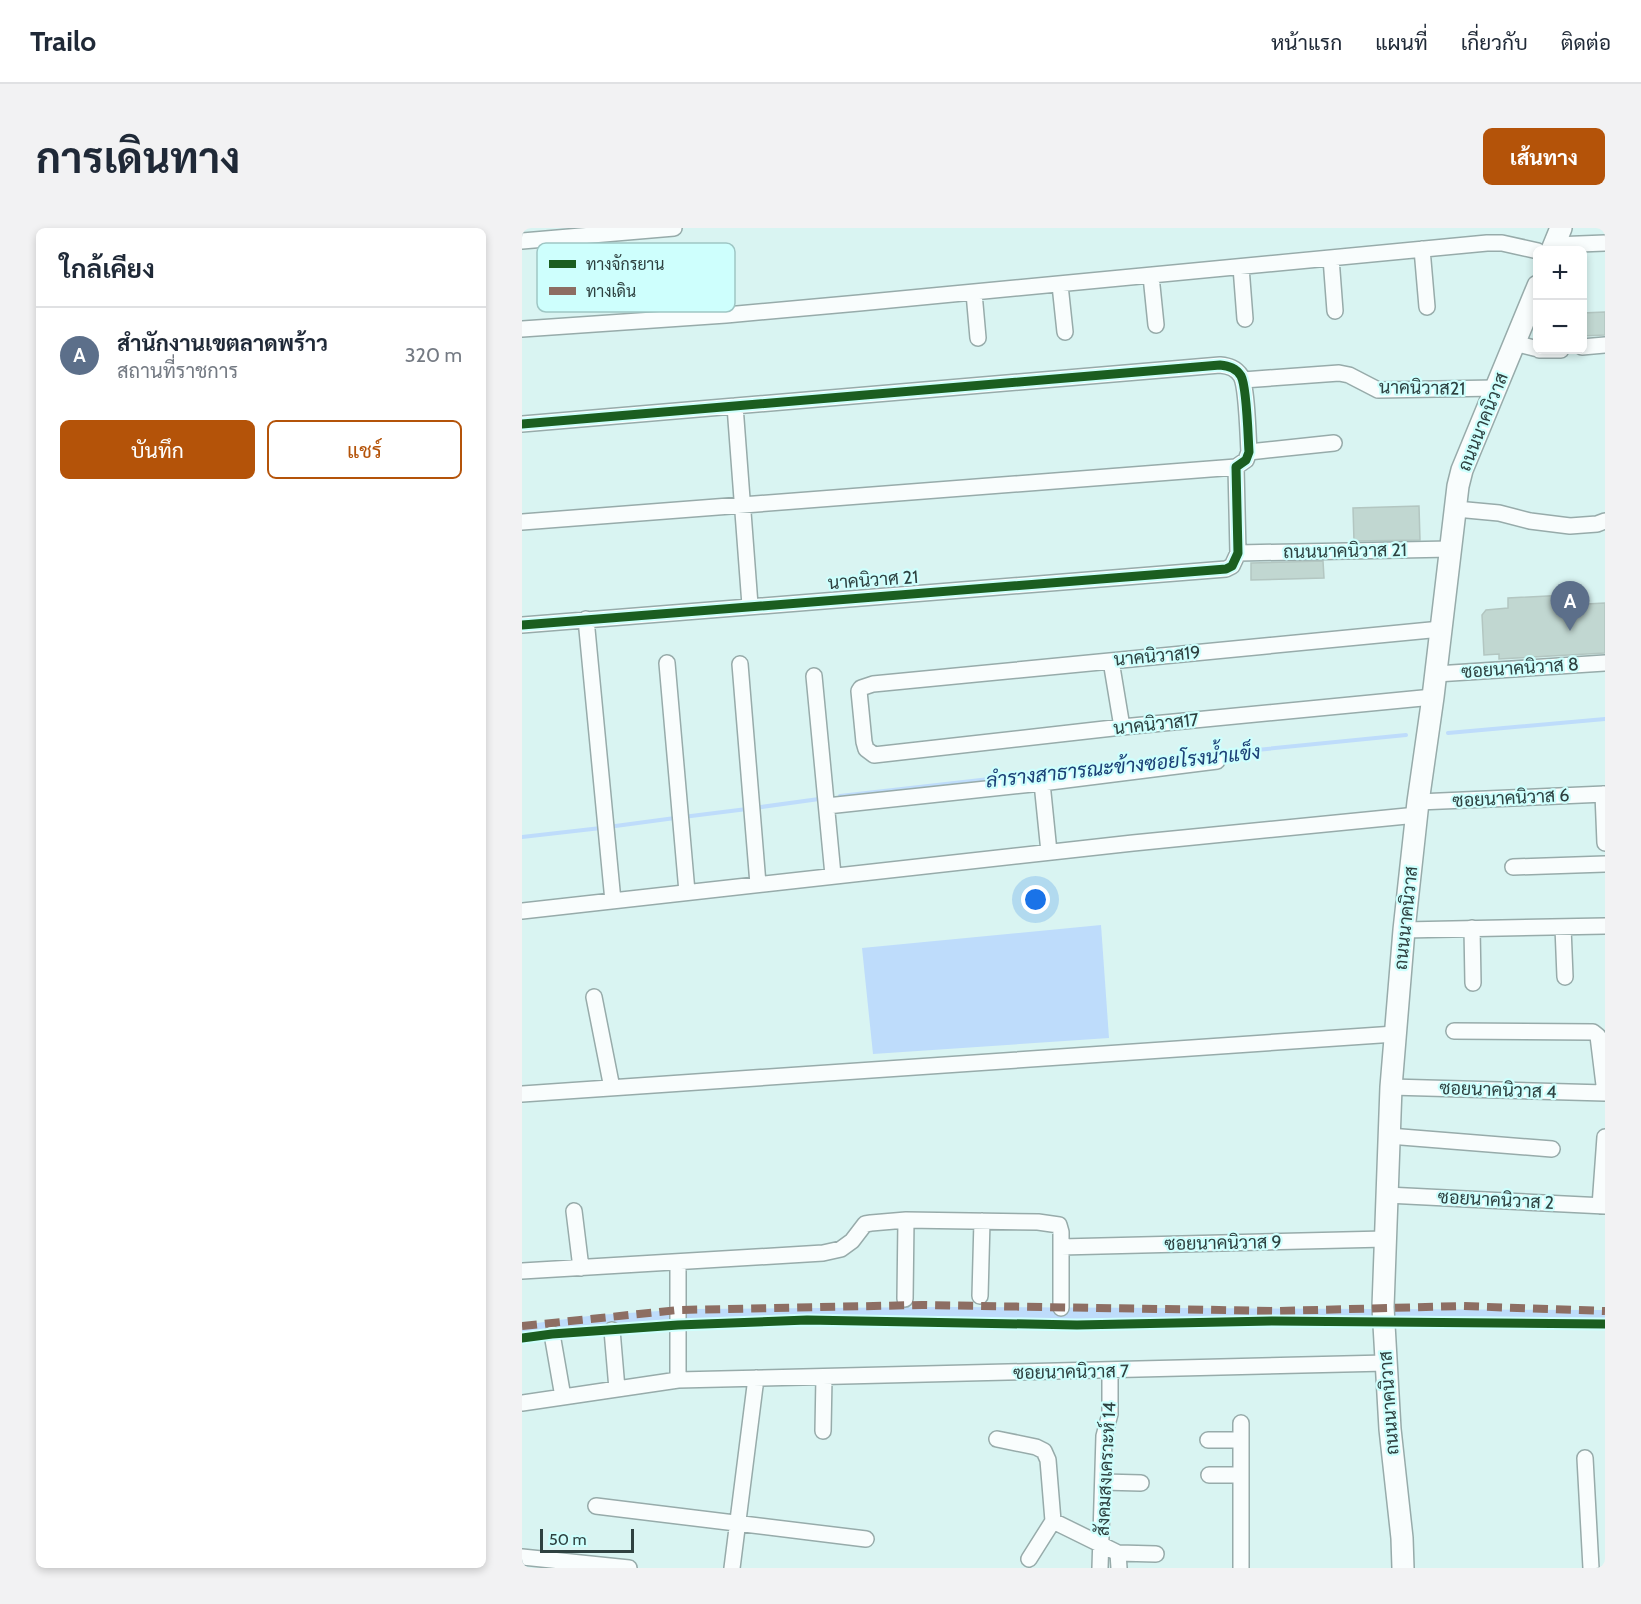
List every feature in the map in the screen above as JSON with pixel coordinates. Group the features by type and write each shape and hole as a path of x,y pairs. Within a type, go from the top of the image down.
{"main road":[{"name":"ถนนนาคนิวาส","path":"1403,1568 1390,1429 1383,1315 1391,1087 1404,930 1417,808 1462,470 1533,298"}],"street":[{"path":"522,241 560,233 674,228"},
{"path":"522,329 726,315 1422,249 1502,243 1605,243"},
{"path":"1422,249 1427,307"},
{"path":"1331,258 1335,311"},
{"path":"1241,267 1245,319"},
{"path":"1151,276 1156,325"},
{"path":"1060,285 1065,332"},
{"path":"974,292 978,338"},
{"path":"1514,342 1533,348"},
{"path":"1587,347 1605,345"},
{"path":"522,424 1220,365 1236,370 1243,380 1249,452 1246,460 1236,467 522,522"},
{"name":"นาคนิวาส21","path":"1243,380 1339,373 1349,375 1378,390 1496,388"},
{"path":"735,406 750,605"},
{"path":"1249,452 1334,443"},
{"path":"1236,467 1238,553"},
{"path":"1456,509 1499,513 1530,521 1570,526 1597,524 1605,521"},
{"name":"ถนนนาคนิวาส 21","path":"1238,553 1451,549"},
{"name":"นาคนิวาศ 21","path":"522,625 750,605 1226,569 1236,560 1238,553"},
{"path":"586,619 613,901"},
{"name":"นาคนิวาส19","path":"879,754 870,753 864,742 859,692 861,687 873,684 1441,629"},
{"path":"1111,661 1122,727"},
{"path":"667,663 687,892"},
{"name":"ซอยนาคนิวาส 8","path":"1436,674 1605,663"},
{"path":"740,664 758,884"},
{"path":"814,676 833,875"},
{"name":"นาคนิวาส17","path":"879,754 1122,727 1433,697"},
{"path":"827,806 1217,762"},
{"path":"1042,783 1049,852"},
{"path":"1604,794 1605,843"},
{"name":"ซอยนาคนิวาส 6","path":"522,911 1417,808 1604,794"},
{"path":"1513,867 1605,864"},
{"path":"1404,930 1605,926"},
{"path":"1563,927 1565,977"},
{"path":"1472,928 1473,982"},
{"path":"594,997 612,1088"},
{"path":"1454,1031 1593,1032 1598,1036 1605,1093"},
{"path":"522,1094 1395,1034"},
{"name":"ซอยนาคนิวาส 4","path":"1391,1087 1605,1093"},
{"path":"1389,1136 1552,1149"},
{"path":"1603,1206 1605,1137"},
{"name":"ซอยนาคนิวาส 2","path":"1387,1195 1603,1206"},
{"path":"574,1211 580,1268"},
{"path":"522,1271 823,1253 841,1250 865,1224 906,1220 1054,1224 1059,1225 1061,1232 1061,1308"},
{"path":"905,1299 906,1220"},
{"path":"980,1296 982,1221"},
{"name":"ซอยนาคนิวาส 9","path":"1061,1247 1385,1239"},
{"path":"678,1262 678,1380"},
{"path":"612,1330 618,1389"},
{"path":"552,1334 563,1397"},
{"name":"ซอยนาคนิวาส 7","path":"522,1403 678,1380 1386,1363"},
{"name":"สังคมสงเคราะห์ 14","path":"1100,1568 1104,1436 1110,1414 1110,1371"},
{"path":"823,1431 824,1377"},
{"path":"732,1568 756,1378"},
{"path":"1241,1424 1241,1568"},
{"path":"997,1438 1036,1447 1044,1452 1048,1460 1053,1521 1029,1559"},
{"path":"1208,1440 1241,1440"},
{"path":"1585,1458 1591,1568"},
{"path":"1209,1475 1241,1475"},
{"path":"1103,1482 1141,1484"},
{"path":"596,1506 866,1539"},
{"path":"1053,1521 1101,1545 1119,1560 1156,1554"},
{"path":"522,1557 629,1568"}],"water":[{"path":"1101,925 1109,1038 873,1054 862,948"}],"building":[{"path":"1605,312 1605,335 1587,336 1587,313"},
{"path":"1419,506 1420,540 1354,541 1353,508"},
{"path":"1323,561 1324,578 1251,580 1251,563"},
{"path":"1566,595 1567,605 1605,603 1605,653 1499,659 1499,654 1484,655 1482,615 1486,610 1508,608 1508,598"}],"waterway":[{"name":"ลำรางสาธารณะข้างซอยโรงน้ำแข็ง","path":"1448,733 1605,719"},
{"name":"ลำรางสาธารณะข้างซอยโรงน้ำแข็ง","path":"1216,754 1406,735"},
{"name":"ลำรางสาธารณะข้างซอยโรงน้ำแข็ง","path":"840,796 1202,755"},
{"name":"ลำรางสาธารณะข้างซอยโรงน้ำแข็ง","path":"754,808 819,799"},
{"name":"ลำรางสาธารณะข้างซอยโรงน้ำแข็ง","path":"683,817 747,809"},
{"name":"ลำรางสาธารณะข้างซอยโรงน้ำแข็ง","path":"608,827 675,818"},
{"name":"ลำรางสาธารณะข้างซอยโรงน้ำแข็ง","path":"522,837 601,828"},
{"path":"522,1332 597,1322 692,1316 940,1314 1605,1317"}],"marked path":[{"path":"522,1326 678,1310 922,1305 1278,1311 1462,1306 1605,1311"}],"cycle path":[{"path":"522,424 1220,365 1235,369 1241,376 1246,401 1249,452 1246,460 1236,467 1238,553 1232,566 1226,569 522,625"},
{"path":"522,1338 678,1325 807,1320 1077,1325 1272,1321 1605,1324"}],"place":[{"name":"สำนักงานเขตลาดพร้าว","path":"1570,631"}]}
